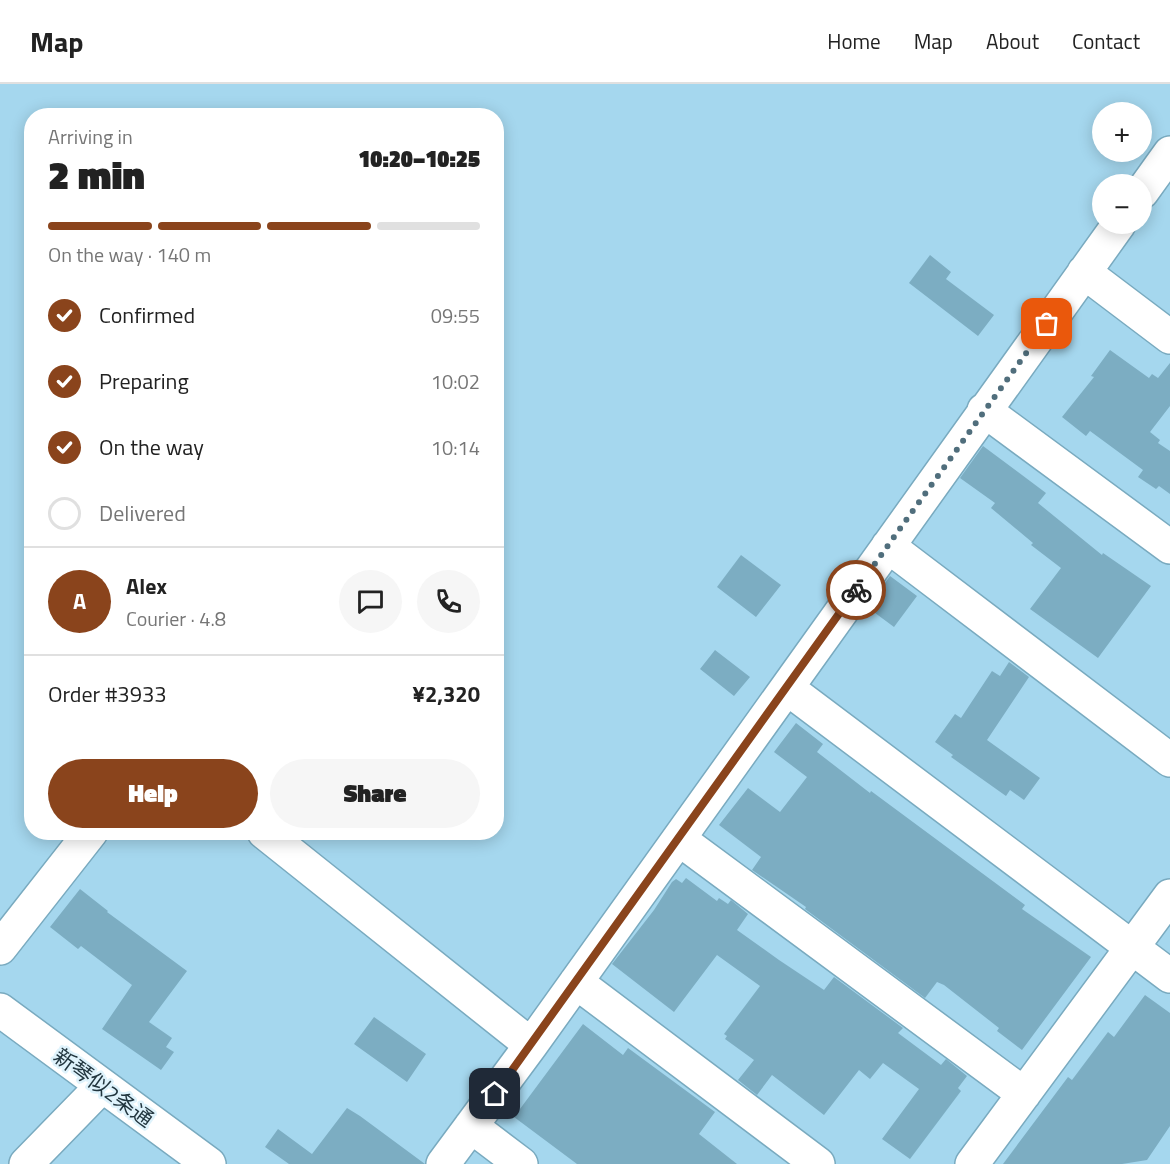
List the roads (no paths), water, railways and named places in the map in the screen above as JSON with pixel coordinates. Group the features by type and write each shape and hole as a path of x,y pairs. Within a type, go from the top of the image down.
{"street":[{"path":"1152,178 1170,153"},
{"path":"443,1164 531,1045 1112,234"},
{"path":"1084,272 1170,337"},
{"path":"984,410 1170,547"},
{"path":"888,546 1170,760"},
{"path":"787,688 1170,976"},
{"path":"679,839 1024,1094"},
{"path":"0,948 85,840"},
{"path":"274,840 531,1045"},
{"path":"972,1164 1170,896"},
{"path":"576,982 818,1164"},
{"name":"新琴似2条通","path":"0,1010 209,1164"},
{"path":"26,1164 102,1086"},
{"path":"471,1126 521,1164"}]}
